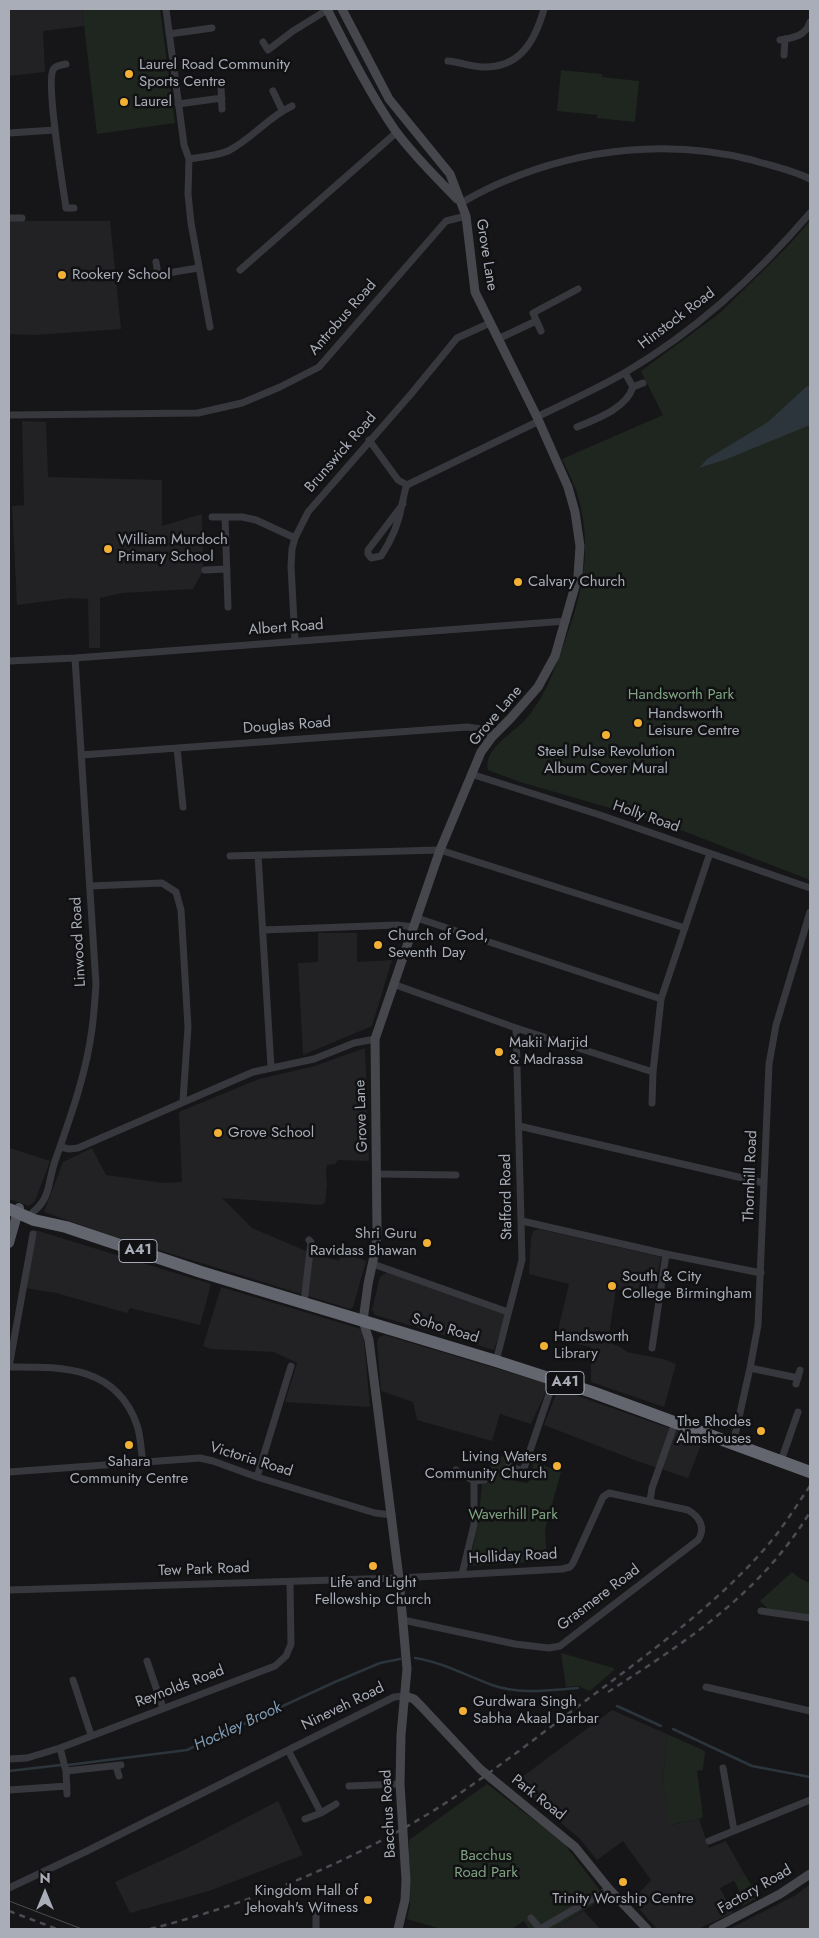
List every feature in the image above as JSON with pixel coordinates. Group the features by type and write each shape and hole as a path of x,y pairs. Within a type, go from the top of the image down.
{"highway":[{"name":"Soho Road","path":"14,1210 33,1212 66,1227"},
{"name":"Soho Road","path":"14,1210 201,1272 554,1380 810,1472"}],"main road":[{"path":"9,1244 14,1210"}],"street":[{"path":"166,9 184,145 189,159 188,194 198,268 210,327"},
{"path":"264,42 268,50 327,9"},
{"name":"Grove Lane","path":"327,9 382,111 397,132 461,203"},
{"name":"Grove Lane","path":"342,9 389,99 450,174 466,216 475,292 538,419 568,487 574,504 580,546 578,576 555,656 547,673 525,703 492,737 481,752 440,850 374,1039 377,1229 363,1321"},
{"path":"448,61 482,67 498,66 510,61 523,52 534,37 544,9"},
{"path":"784,56 783,40 800,36 808,28 810,22"},
{"path":"287,24 293,31"},
{"path":"169,34 212,28"},
{"path":"66,64 56,66 52,71 55,130 66,208 74,208"},
{"path":"221,87 222,109"},
{"path":"273,91 282,110"},
{"path":"178,104 222,98"},
{"path":"189,159 227,152 245,141 282,110 292,106"},
{"path":"9,133 55,130"},
{"path":"240,270 397,132"},
{"path":"461,203 505,181 558,162 607,152 645,149 683,149 729,154 795,172 810,179"},
{"name":"Hinstock Road","path":"406,485 538,419 625,372 663,348 716,308 783,244 810,213"},
{"name":"Antrobus Road","path":"9,415 198,413 242,403 280,387 318,367 446,221 466,216"},
{"path":"9,218 22,218"},
{"path":"156,262 158,275"},
{"path":"150,276 198,268"},
{"path":"541,331 533,313 578,289"},
{"path":"498,339 536,322"},
{"name":"Brunswick Road","path":"295,641 291,566 295,538 308,512 457,338 490,323"},
{"path":"577,427 614,410 630,395 633,387 625,372"},
{"path":"633,387 644,383"},
{"path":"369,440 398,480 406,485 403,504 386,549 381,556 372,558 368,554 368,550 403,504"},
{"path":"212,517 242,517 256,520 295,538"},
{"path":"225,517 228,607"},
{"path":"205,570 228,570"},
{"name":"Albert Road","path":"9,661 75,658 566,621"},
{"name":"Linwood Road","path":"33,1212 45,1201 53,1168 82,1078 92,1030 96,984 75,658"},
{"name":"Douglas Road","path":"82,755 467,727 482,729 492,737"},
{"path":"177,748 183,808"},
{"name":"Holly Road","path":"471,774 810,888"},
{"path":"230,856 440,850 685,928"},
{"path":"652,1103 653,1072 661,998 710,853"},
{"path":"258,855 271,1068"},
{"path":"90,886 162,883 176,892 181,910 188,1027 183,1102"},
{"name":"Thornhill Road","path":"733,1444 758,1325 769,1064 776,1025 810,912"},
{"path":"263,930 397,925 415,922 661,998"},
{"path":"392,984 516,1028 653,1072"},
{"name":"Stafford Road","path":"496,1361 522,1260 516,1028"},
{"path":"61,1147 69,1149 78,1148 253,1072 314,1058 354,1043 374,1039"},
{"path":"519,1126 764,1183"},
{"path":"377,1174 456,1175"},
{"path":"522,1221 666,1254 760,1273"},
{"path":"33,1234 9,1367 57,1367 94,1376 106,1384 124,1401 132,1413 138,1427 142,1463"},
{"path":"304,1303 312,1242 309,1240"},
{"path":"652,1348 666,1254"},
{"path":"373,1264 508,1312"},
{"name":"Nineveh Road","path":"9,1888 87,1851 394,1696 405,1696 406,1669 403,1620 392,1515 369,1340 363,1321"},
{"path":"257,1477 291,1366"},
{"path":"750,1368 797,1381 800,1370"},
{"path":"509,1466 523,1471 554,1380"},
{"path":"781,1462 798,1412"},
{"path":"650,1501 652,1488 675,1422"},
{"name":"Victoria Road","path":"9,1472 200,1458 375,1513 392,1515"},
{"path":"456,1470 474,1481 484,1480"},
{"path":"462,1574 474,1525 474,1481"},
{"name":"Holliday Road","path":"399,1578 570,1567 605,1494 613,1493 650,1501"},
{"name":"Grasmere Road","path":"403,1620 514,1644 549,1648 560,1646 698,1540 702,1531 701,1524 694,1514 688,1510 650,1501"},
{"name":"Tew Park Road","path":"9,1590 399,1578"},
{"name":"Reynolds Road","path":"9,1759 27,1758 60,1748 275,1666 286,1656 291,1644 290,1582"},
{"path":"761,1611 810,1618"},
{"path":"147,1661 163,1708"},
{"path":"73,1680 92,1736"},
{"path":"706,1687 810,1711"},
{"name":"Bacchus Road","path":"398,1929 405,1900 406,1880 400,1784 400,1735 405,1696"},
{"name":"Park Road","path":"405,1696 414,1699 480,1769 575,1847 609,1889 647,1929"},
{"path":"60,1748 66,1771 67,1794"},
{"path":"288,1750 321,1813"},
{"path":"66,1771 119,1766 119,1776"},
{"path":"723,1768 734,1830"},
{"path":"349,1786 400,1784"},
{"path":"9,1790 67,1786"},
{"path":"709,1841 810,1800"},
{"path":"305,1819 321,1813 336,1804"},
{"name":"Factory Road","path":"713,1929 780,1894 810,1874"},
{"path":"531,1918 540,1929 609,1889"},
{"path":"316,1912 316,1929"}],"shaded area":[{"path":"9,9 82,9 84,26 43,31 45,72 9,76"},
{"name":"Rookery School","path":"9,221 110,221 121,329 34,335 9,334"},
{"path":"810,385 810,425 727,459 699,468 707,459 768,422"},
{"name":"William Murdoch Primary School","path":"22,421 46,422 48,477 162,480 162,526 202,514 203,571 193,589 122,593 100,598 100,648 89,648 88,599 71,598 17,605 12,506 24,505"},
{"path":"318,933 357,933 357,962 392,960 372,1026 303,1055 298,963 318,962"},
{"path":"365,1048 369,1161 338,1160 335,1164 327,1165 325,1203 322,1205 222,1198 252,1228 306,1251 339,1261 341,1252 366,1261 353,1307 350,1309 104,1233 44,1212 63,1162 92,1148 106,1175 164,1183 182,1182 179,1112 259,1079 315,1066"},
{"path":"10,1148 50,1161 35,1201 29,1206 9,1199"},
{"name":"South & City College Birmingham","path":"539,1229 661,1257 654,1293 616,1289 608,1342 627,1352 663,1359 676,1364 664,1407 591,1382 591,1347 556,1339 569,1284 529,1274 531,1238 533,1231"},
{"path":"35,1230 211,1284 200,1325 130,1308 127,1313 56,1293 25,1288"},
{"path":"387,1272 506,1314 494,1350 375,1315 372,1310 380,1277"},
{"path":"221,1287 361,1329 363,1331 370,1407 285,1402 297,1363 274,1352 211,1349 203,1346"},
{"path":"385,1335 545,1383 548,1387 531,1424 500,1414 492,1441 417,1420 413,1402 381,1391 377,1343 379,1337"},
{"path":"558,1389 703,1440 688,1478 637,1461 544,1425"},
{"path":"612,1710 667,1734 663,1782 671,1825 699,1819 709,1848 726,1841 745,1875 720,1888 733,1913 698,1929 657,1929 632,1901 651,1880 623,1841 597,1860 580,1839 514,1783"},
{"path":"278,1801 303,1855 209,1891 130,1913 115,1882 184,1850"},
{"path":"810,1884 810,1929 729,1929 796,1895"},
{"path":"584,1911 600,1929 554,1929"}],"green space":[{"name":"Laurel Road Community Sports Centre","path":"82,9 160,9 175,123 97,134"},
{"path":"561,70 602,74 602,77 639,81 635,122 597,118 597,115 557,111"},
{"name":"Handsworth Park","path":"810,221 810,880 665,824 520,782 488,770 488,763 493,750 527,718 544,693 570,627 581,588 585,550 584,530 576,490 562,459 663,415 641,371 720,313 787,247"},
{"name":"Waverhill Park","path":"493,1454 508,1458 504,1472 513,1474 515,1481 528,1483 534,1462 561,1472 545,1530 547,1561 469,1566 478,1523 482,1484 487,1483"},
{"path":"792,1572 810,1583 810,1616 768,1609 760,1601"},
{"path":"561,1653 614,1668 614,1670 590,1691 578,1686 566,1687"},
{"path":"667,1734 705,1751 703,1770 697,1771 703,1817 670,1825 663,1782"},
{"name":"Bacchus Road Park","path":"487,1784 563,1842 605,1897 554,1929 529,1929 524,1921 512,1929 441,1929 407,1919 410,1903 409,1840"},
{"path":"745,1875 759,1897 742,1906 737,1895 740,1893 734,1880"}],"waterway":[{"name":"Hockley Brook","path":"415,1658 445,1666 503,1688 524,1691 578,1688"},
{"name":"Hockley Brook","path":"68,1765 187,1750 335,1682 380,1663 400,1659"},
{"name":"Hockley Brook","path":"617,1706 661,1726"},
{"name":"Hockley Brook","path":"673,1729 752,1766 810,1777"},
{"name":"Hockley Brook","path":"9,1771 61,1765"}],"tram line":[{"path":"9,1901 82,1929"}],"railway":[{"path":"150,1929 226,1907 300,1879 372,1845 441,1806 517,1752 638,1661 728,1587 768,1545 810,1486"},
{"path":"608,1692 666,1654 720,1614 745,1592 790,1541 810,1512"},
{"path":"9,1911 57,1929"}],"place":[{"name":"Laurel Road Community Sports Centre","path":"129,74"},
{"name":"Laurel","path":"124,102"},
{"name":"Rookery School","path":"62,275"},
{"name":"William Murdoch Primary School","path":"108,549"},
{"name":"Calvary Church","path":"518,582"},
{"name":"Handsworth Leisure Centre","path":"638,723"},
{"name":"Steel Pulse Revolution Album Cover Mural","path":"606,735"},
{"name":"Church of God, Seventh Day","path":"378,945"},
{"name":"Makii Marjid & Madrassa","path":"499,1052"},
{"name":"Grove School","path":"218,1133"},
{"name":"Shri Guru Ravidass Bhawan","path":"427,1243"},
{"name":"South & City College Birmingham","path":"612,1286"},
{"name":"Handsworth Library","path":"544,1346"},
{"name":"The Rhodes Almshouses","path":"761,1431"},
{"name":"Sahara Community Centre","path":"129,1445"},
{"name":"Living Waters Community Church","path":"557,1466"},
{"name":"Life and Light Fellowship Church","path":"373,1566"},
{"name":"Gurdwara Singh Sabha Akaal Darbar","path":"463,1711"},
{"name":"Trinity Worship Centre","path":"623,1882"},
{"name":"Kingdom Hall of Jehovah's Witness","path":"368,1900"}]}
